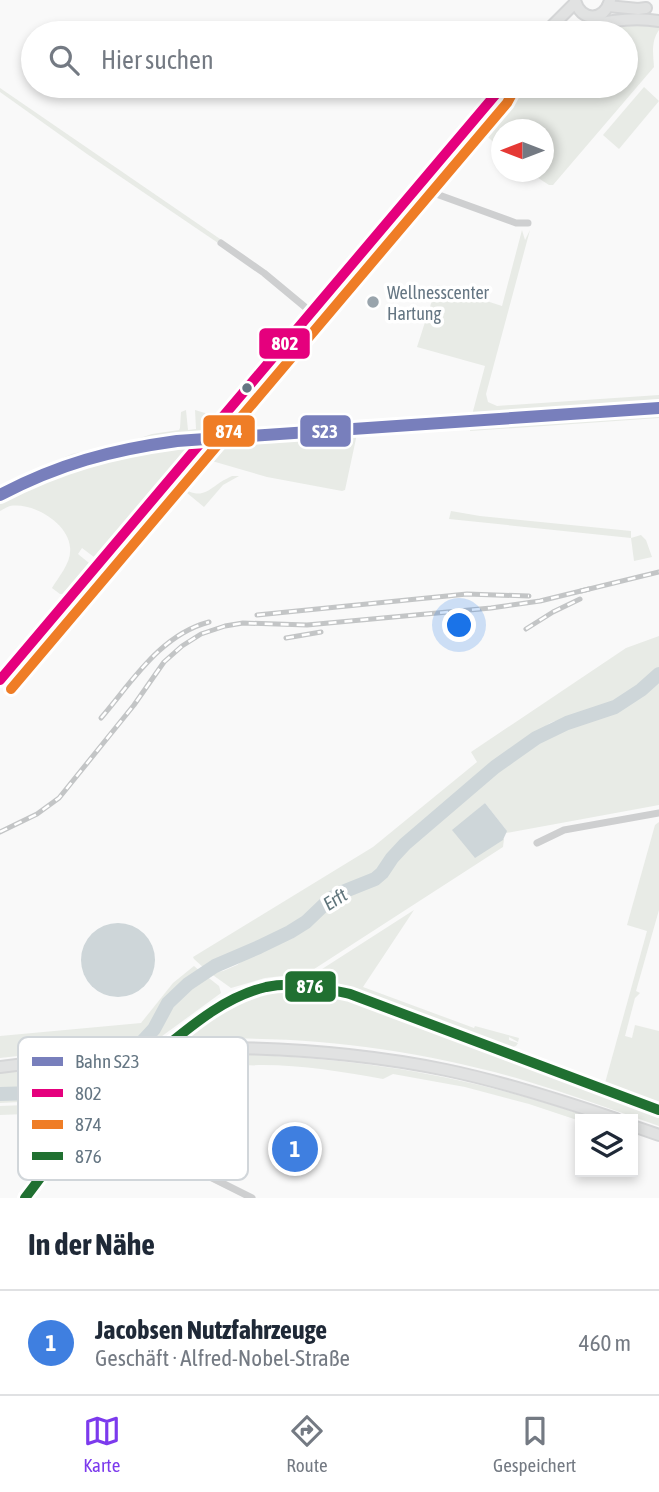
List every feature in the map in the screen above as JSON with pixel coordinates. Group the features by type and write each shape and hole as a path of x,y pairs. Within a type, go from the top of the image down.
{"main road":[{"path":"631,0 659,12"},
{"path":"560,21 577,5 590,16 604,12 609,3 646,8"},
{"path":"623,21 659,21"},
{"path":"0,681 493,98"},
{"path":"248,1049 289,1049 389,1060 445,1070 513,1086 600,1114"},
{"path":"0,1067 18,1065"},
{"path":"638,1128 659,1135"}],"street":[{"path":"417,187 516,223 528,223"},
{"path":"221,243 264,273 311,312"},
{"path":"537,844 564,830 659,813"},
{"path":"178,1037 227,1002 249,992 275,985 315,986 337,990 368,1001 659,1110"},
{"path":"25,1198 39,1180"},
{"path":"216,1180 252,1198"}],"shaded area":[{"path":"638,24 659,26 653,52 654,67 638,86"},
{"path":"644,87 659,101 619,149 603,135 635,98 638,98"},
{"path":"0,88 223,241 221,245 87,154 0,92"},
{"path":"503,98 627,98 553,185 544,182 554,182 554,119 491,119 491,140 478,128"},
{"path":"522,230 525,240 530,230 486,394 488,402 497,406 659,395 659,405 219,434 472,415 485,366 417,347 437,285 502,306"},
{"path":"186,410 188,430 196,429 195,410 209,417 209,422 199,435 159,437 105,447 63,459 7,486 27,473 72,454 179,430 181,412"},
{"path":"659,411 659,418 470,431 471,423"},
{"path":"357,434 345,490 342,491 267,477 205,459 221,442"},
{"path":"164,443 192,443 94,557 82,548 78,554 89,563 63,594 60,594 52,588 70,553 68,538 63,530 48,516 29,507 10,506 0,511 0,500 67,466 108,454"},
{"path":"232,476 239,476 223,485 204,507 181,488 115,565 113,563 177,485 187,491 201,493"},
{"path":"451,511 631,531 631,538 449,519"},
{"path":"641,535 646,540 652,557 634,561 631,538"},
{"path":"659,636 659,670 650,679 600,710 548,724 432,817 368,878 341,887 290,929 214,962 205,969 194,959 193,957 373,847 477,762 471,752 626,648"},
{"path":"659,678 659,805 506,833 485,803 453,831 504,839 503,847 308,973 265,978 231,988 210,973 237,965 249,956 286,939 307,926 332,903 386,875 395,861 423,833 540,738 610,712 640,694"},
{"path":"485,803 507,831 503,840 475,858 452,830"},
{"path":"659,822 659,910 636,991 640,993 635,998 625,1036 632,1038 635,1025 659,1031 659,1104 605,1083 647,931 627,925 655,825"},
{"path":"414,910 363,987 474,1028 475,1026 519,1038 518,1042 509,1037 509,1040 518,1043 516,1046 507,1049 360,993 307,980"},
{"path":"125,923 145,933 153,946 153,974 145,987 132,995 111,997 91,987 83,974 81,953 91,933 104,925"},
{"path":"194,966 201,972 172,995 142,1037 18,1037 18,1056 0,1058 0,1036 141,1023 173,983"},
{"path":"205,975 219,986 221,993 161,1037 151,1037 166,1010 184,991"},
{"path":"283,988 306,990 371,1006 659,1115 659,1126 638,1119 638,1114 625,1114 523,1080 409,1053 291,1040 191,1037 190,1033 212,1018 257,994"},
{"path":"248,1055 310,1058 406,1070 500,1090 580,1114 575,1114 575,1119 465,1087 393,1074 383,1079 286,1066 248,1066"},
{"path":"18,1071 18,1091 0,1092 0,1073"},
{"path":"18,1097 18,1102 0,1103 0,1098"},
{"path":"18,1105 18,1114 0,1115 0,1106"}],"waterway":[{"name":"Erft","path":"147,1037 168,1003 188,984 215,966 290,932 340,893 375,879 405,844 495,767 536,738 567,723 615,707 659,674"},
{"name":"Erft","path":"0,1094 18,1093"}],"railway":[{"path":"581,591 659,572"},
{"path":"0,832 37,814 59,798 134,705 164,662 201,634 243,623 307,625 491,608 540,601 589,589"},
{"path":"257,615 467,594 529,596"},
{"path":"526,629 580,599"},
{"path":"101,718 161,649 176,637 209,622"},
{"path":"286,638 321,632"}],"rail line":[{"name":"S23","path":"0,495 43,475 86,460 177,441 659,408"}],"transit line":[{"name":"802","path":"0,680 493,98"},
{"name":"874","path":"11,689 510,98"},
{"name":"876","path":"177,1037 222,1005 251,992 276,985 308,986 350,994 659,1110"},
{"name":"876","path":"25,1198 38,1180"}],"place":[{"name":"Wellnesscenter Hartung","path":"373,302"},
{"name":"Jacobsen Nutzfahrzeuge","path":"295,1149"}]}
